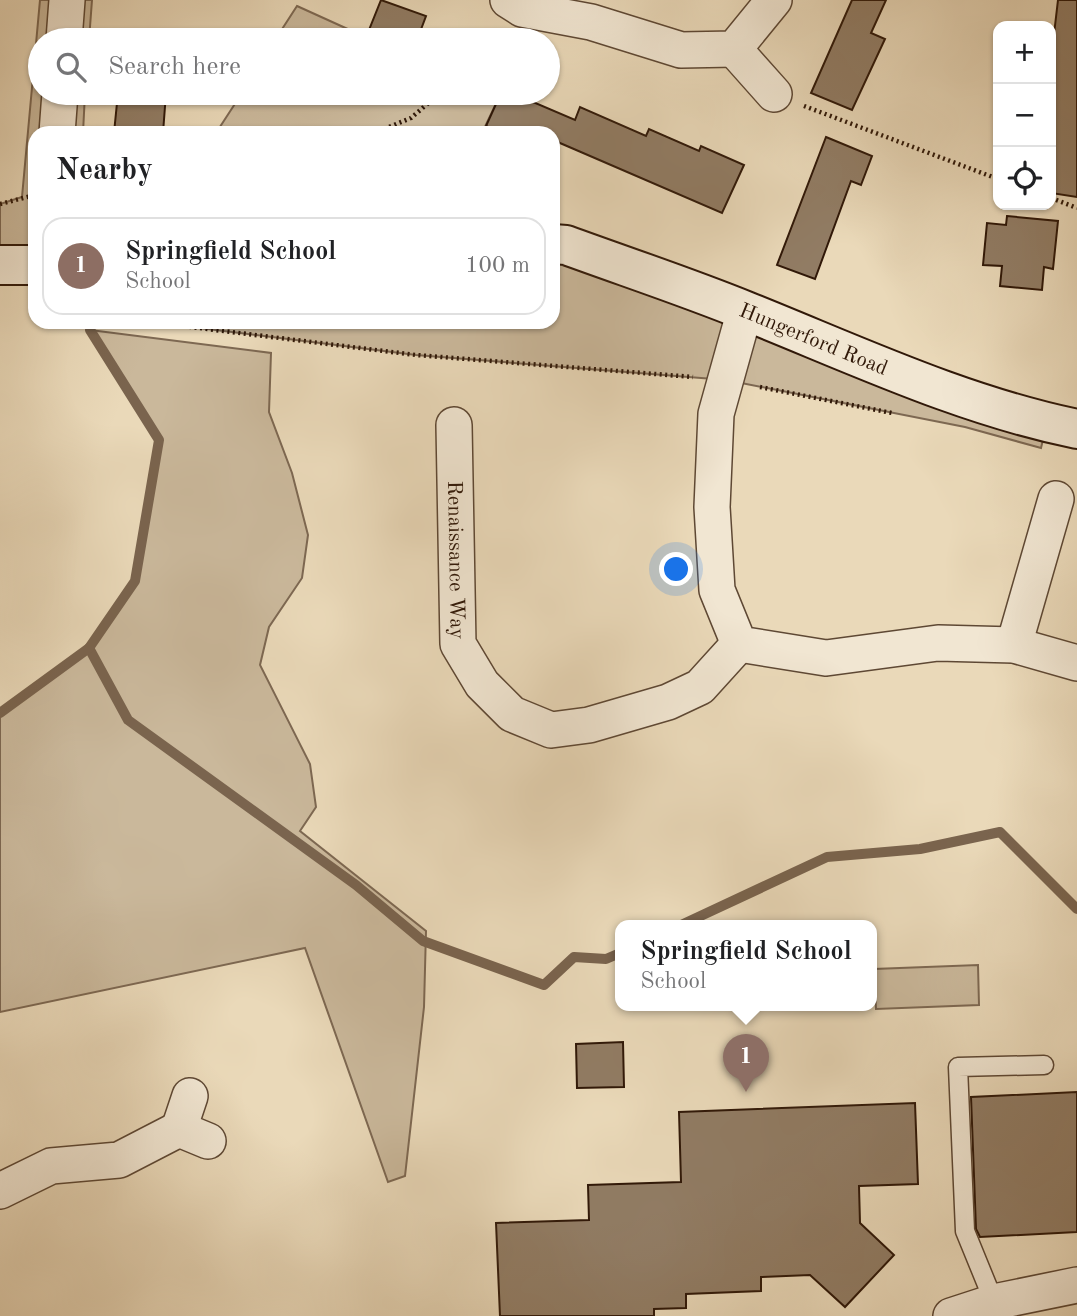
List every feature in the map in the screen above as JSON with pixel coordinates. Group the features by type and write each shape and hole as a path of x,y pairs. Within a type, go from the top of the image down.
{"street":[{"path":"65,28 66,0"},
{"path":"508,0 522,9 591,22 681,50 734,49 774,94"},
{"path":"734,49 774,0"},
{"path":"58,126 59,105"},
{"name":"Hungerford Road","path":"560,245 745,310 854,358 956,397 1077,429"},
{"path":"0,265 28,265"},
{"path":"745,310 716,414 712,507 717,590 739,644 826,658 938,643 1014,645 1077,663"},
{"name":"Renaissance Way","path":"454,425 458,644 482,684 512,714 551,730 589,725 668,702 700,687 739,644"},
{"path":"1014,645 1056,499"},
{"path":"0,1191 51,1166 120,1160 193,1135 190,1096"},
{"path":"951,1316 994,1302 1077,1286"}],"lane":[{"path":"994,1302 965,1231 958,1067 1044,1065"}],"path":[{"path":"774,94 993,177"},
{"path":"391,126 411,118 426,105"},
{"path":"0,204 28,197"},
{"path":"1056,200 1077,208"},
{"path":"207,329 416,355 726,380 899,414"}],"shaded area":[{"path":"40,0 92,0 90,28 37,28"},
{"path":"297,6 346,28 283,28"},
{"path":"30,105 84,105 83,126 28,126"},
{"path":"234,105 495,105 485,126 221,126"},
{"path":"28,131 28,265 0,265 0,204 22,197"},
{"path":"560,247 1047,423 1041,448 965,427 726,380 416,355 207,329 560,329"},
{"path":"90,330 271,353 269,412 292,473 308,535 302,578 269,627 260,665 310,764 316,807 300,831 426,931 424,1007 405,1176 388,1182 305,948 0,1012 0,713 89,648 135,581 159,440"},
{"path":"978,965 979,1005 877,1009 877,969"}],"building":[{"path":"381,0 426,16 422,28 370,28"},
{"path":"852,0 886,0 871,33 885,39 852,110 811,93"},
{"path":"1058,0 1077,0 1077,197 1056,194 1056,21"},
{"path":"117,105 165,105 164,126 115,126"},
{"path":"496,105 540,105 575,120 580,107 646,136 649,129 699,151 701,146 744,165 722,213 560,143 560,126 486,126"},
{"path":"826,137 872,156 861,185 851,181 815,279 777,265"},
{"path":"1007,216 1058,221 1053,269 1044,267 1042,290 1000,286 1002,266 983,265 987,223 1006,225"},
{"path":"623,1042 624,1087 577,1088 576,1044"},
{"path":"1077,1092 1077,1232 980,1237 976,1229 971,1097"},
{"path":"915,1103 918,1184 859,1186 860,1223 894,1255 845,1307 810,1275 761,1277 761,1291 686,1294 686,1308 654,1309 654,1316 500,1316 496,1223 589,1220 588,1185 681,1182 679,1112"}],"waterway":[{"path":"0,713 89,648 135,581 159,440 90,330"},
{"path":"89,648 128,720 356,885 423,941 544,985 574,957 606,959 615,955"},
{"path":"692,920 827,857 920,849 1000,832 1077,909"}],"place":[{"name":"Springfield School","path":"746,1092"}]}
